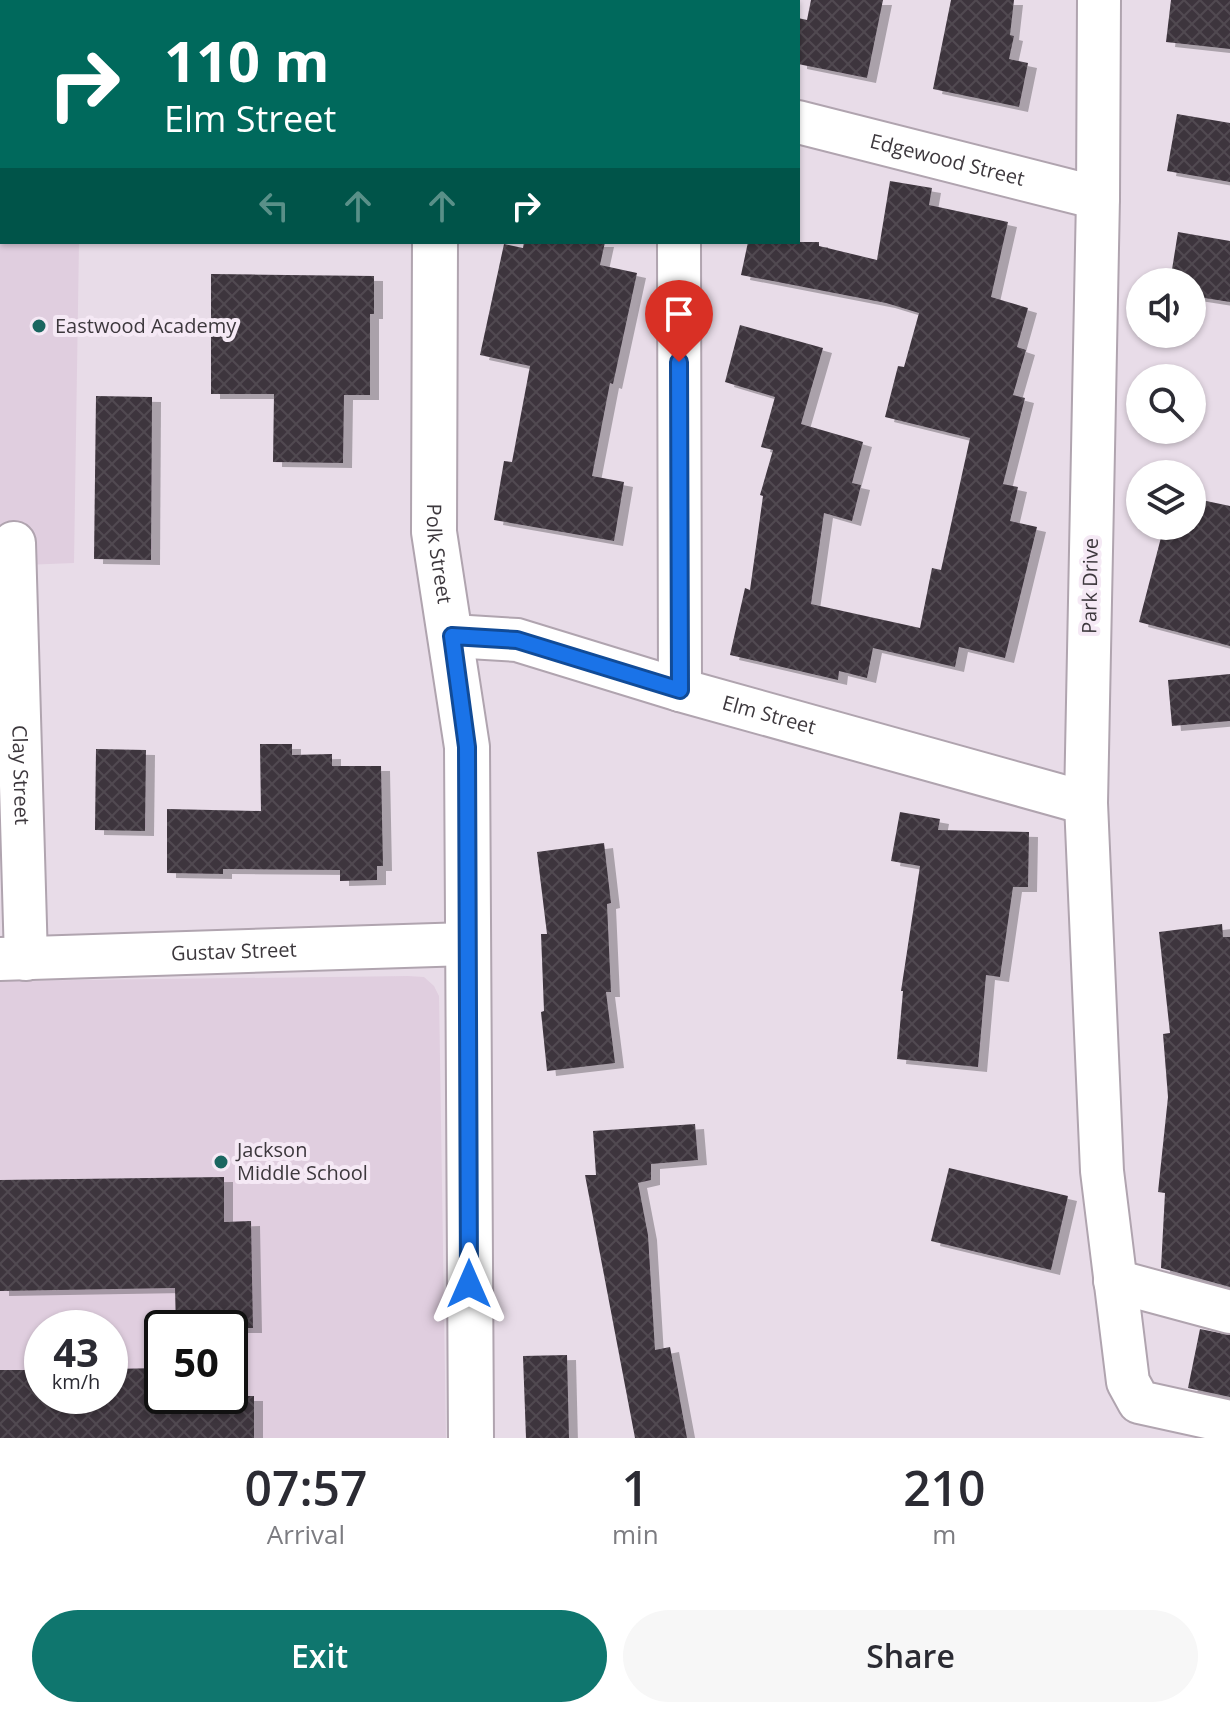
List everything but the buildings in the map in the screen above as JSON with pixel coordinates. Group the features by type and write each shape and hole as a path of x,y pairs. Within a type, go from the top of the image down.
{"main road":[{"name":"Polk Street","path":"435,244 434,532 467,747 471,1438"}],"street":[{"name":"Park Drive","path":"1099,0 1086,803 1102,1171 1128,1382 1139,1402 1230,1422"},
{"name":"Edgewood Street","path":"800,123 1098,198"},
{"path":"679,244 680,690"},
{"name":"Clay Street","path":"13,959 14,543"},
{"name":"Elm Street","path":"452,636 517,640 680,690 1086,803"},
{"name":"Gustav Street","path":"13,959 467,944"},
{"path":"1115,1281 1230,1312"}],"shaded area":[{"name":"Eastwood Academy","path":"0,244 79,244 74,563 0,566"},
{"name":"Jackson Middle School","path":"408,976 424,977 434,986 439,996 446,1438 0,1438 0,981"}],"place":[{"name":"Eastwood Academy","path":"39,326"},
{"name":"Jackson Middle School","path":"221,1162"}],"route":[{"path":"469,1284 467,747 452,636 517,640 680,690 679,362"}]}
